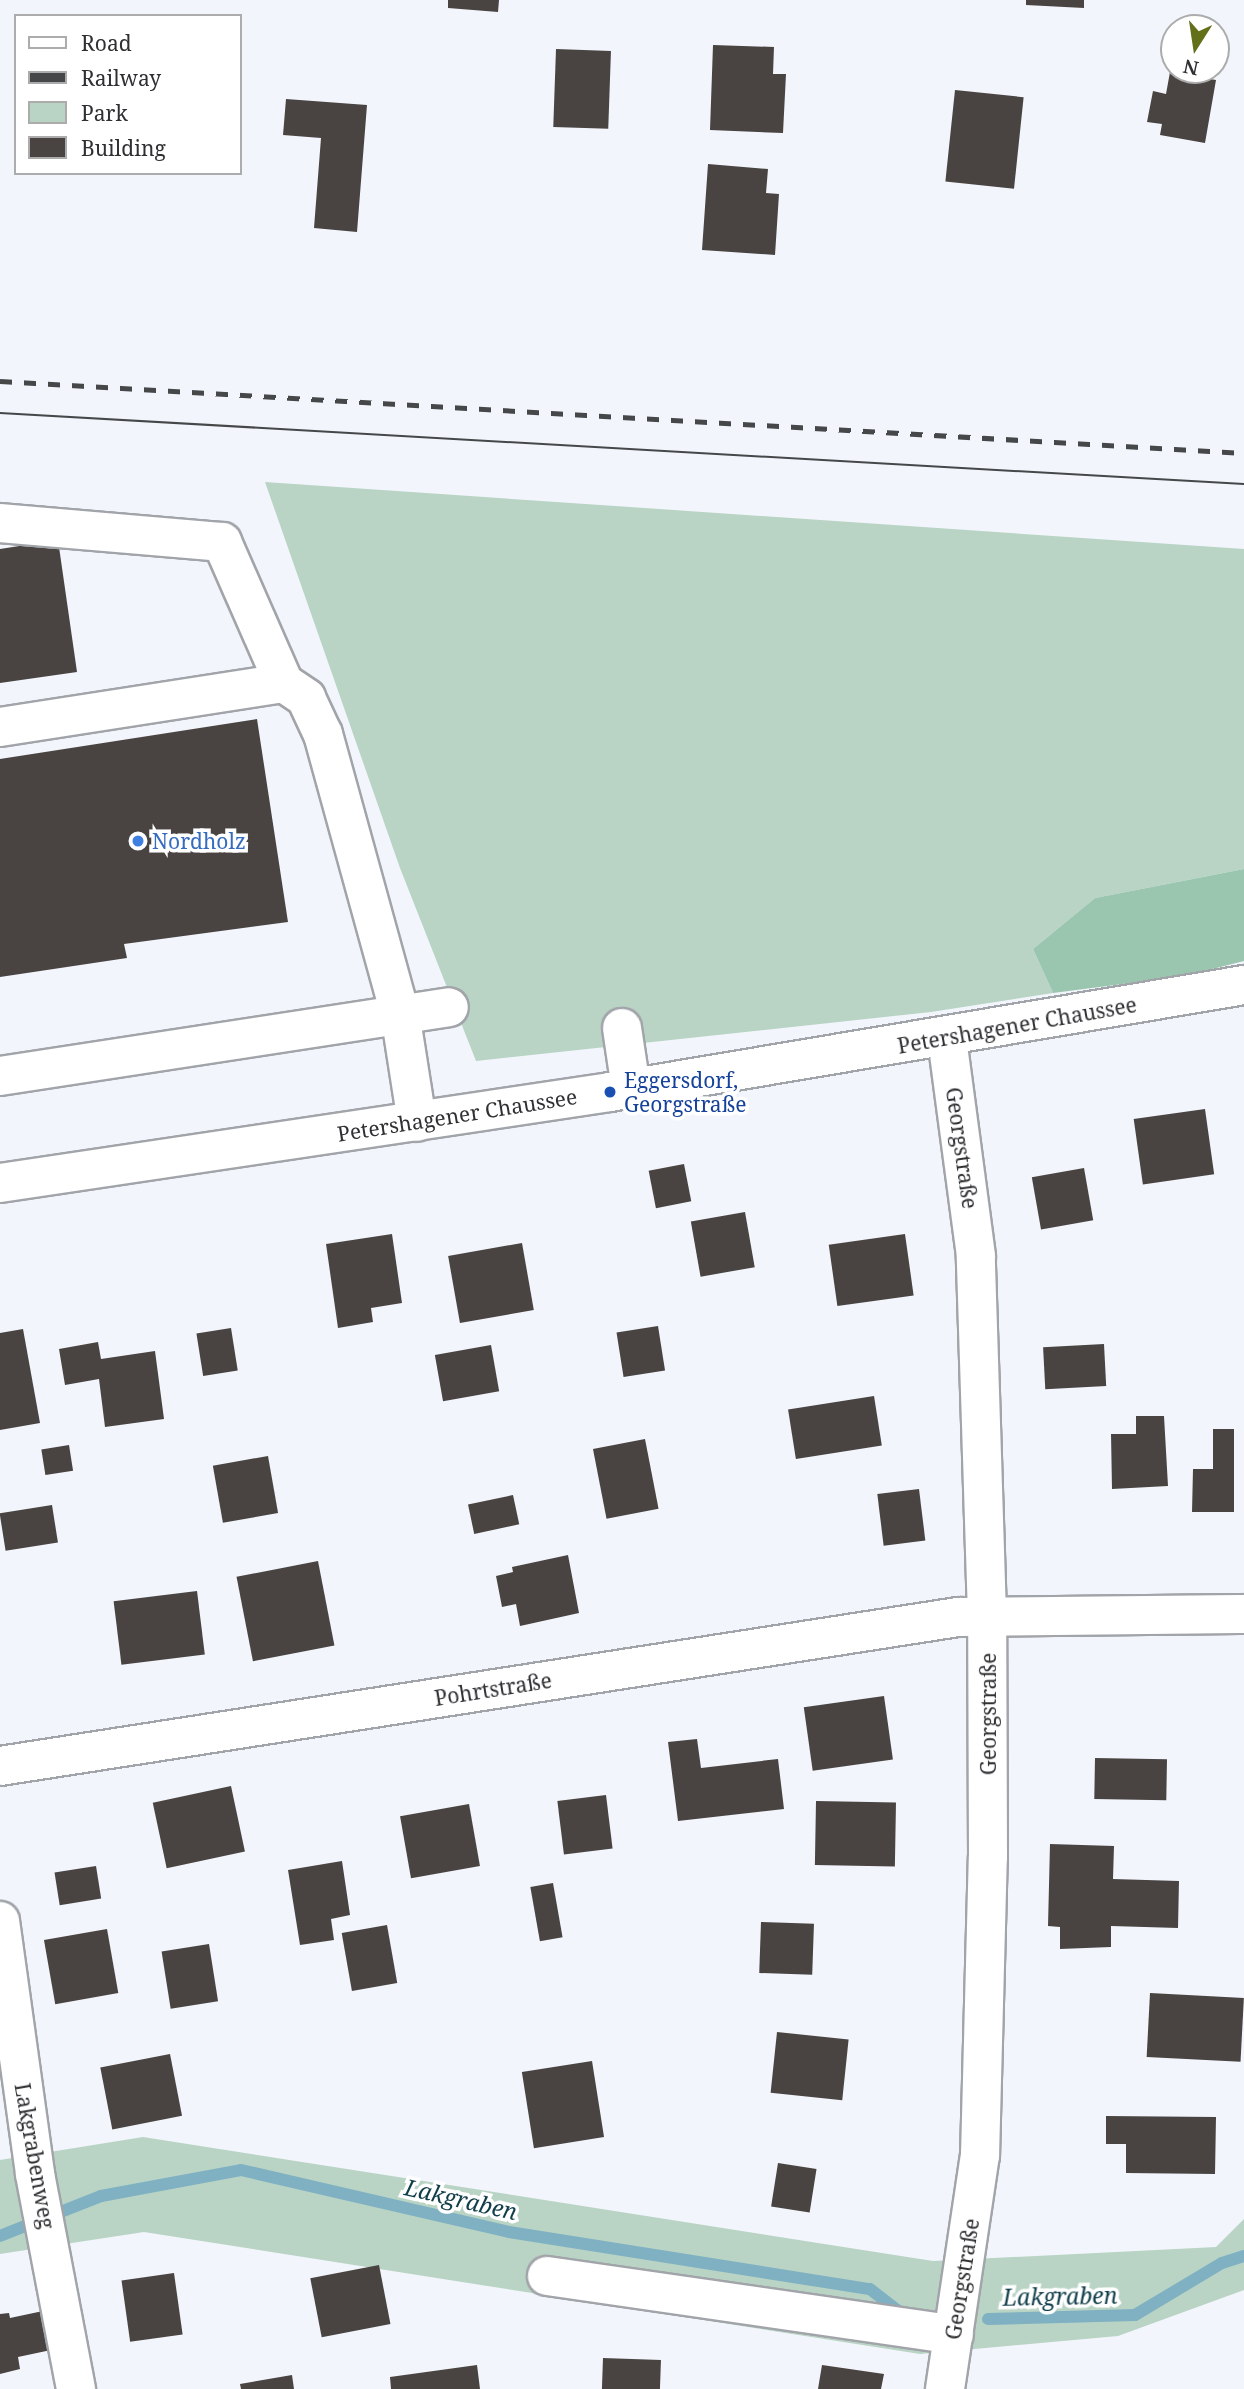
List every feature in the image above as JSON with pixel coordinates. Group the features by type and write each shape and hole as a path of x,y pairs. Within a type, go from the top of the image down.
{"street":[{"path":"0,523 222,542 284,683 306,698 323,734 400,1013 417,1122"},
{"path":"0,727 284,683"},
{"name":"Petershagener Chaussee","path":"0,1183 417,1122 947,1038 1244,985"},
{"path":"0,1076 449,1007"},
{"path":"622,1028 631,1088"},
{"name":"Georgstraße","path":"945,2389 980,2156 985,2065 987,1615 976,1256 947,1038"},
{"name":"Pohrtstraße","path":"0,1766 987,1615 1244,1614"},
{"name":"Lakgrabenweg","path":"0,1922 35,2174 53,2256 76,2389"},
{"path":"547,2276 954,2335"}],"green space":[{"path":"265,482 1244,549 1244,869 1095,898 1033,949 1053,993 931,1012 476,1061 400,868"},
{"path":"1244,869 1244,961 1185,976 1053,993 1033,949 1095,898"},
{"path":"143,2137 933,2261 1216,2247 1244,2219 1244,2290 1118,2336 920,2354 144,2232 0,2254 0,2160"}],"building":[{"path":"448,0 499,0 498,12 448,8"},
{"path":"1026,0 1084,0 1084,8 1026,5"},
{"path":"713,45 774,47 773,74 786,74 783,133 710,130"},
{"path":"556,49 611,51 608,129 553,127"},
{"path":"1168,84 1215,84 1205,143 1160,135 1162,124 1147,122 1153,91 1166,94"},
{"path":"955,90 1024,97 1014,189 945,181"},
{"path":"286,99 367,105 357,232 314,228 321,138 283,135"},
{"path":"708,164 768,169 766,193 779,194 775,255 702,250"},
{"path":"58,540 77,672 0,683 0,549"},
{"name":"Nordholz","path":"257,719 288,922 124,944 127,958 0,977 0,759"},
{"path":"1205,1109 1214,1174 1143,1184 1134,1119"},
{"path":"684,1164 691,1201 656,1208 649,1171"},
{"path":"1084,1168 1093,1220 1041,1229 1032,1177"},
{"path":"745,1212 755,1267 701,1277 691,1222"},
{"path":"392,1234 402,1303 371,1308 373,1322 338,1328 326,1244"},
{"path":"905,1234 914,1295 837,1306 829,1245"},
{"path":"522,1243 534,1310 460,1323 448,1256"},
{"path":"658,1326 665,1370 624,1377 617,1333"},
{"path":"231,1328 238,1370 203,1376 196,1333"},
{"path":"23,1329 40,1423 0,1430 0,1333"},
{"path":"98,1342 101,1359 155,1351 164,1419 105,1427 99,1379 65,1385 59,1349"},
{"path":"1104,1344 1106,1386 1045,1389 1043,1347"},
{"path":"491,1345 499,1391 443,1401 435,1355"},
{"path":"874,1396 882,1445 796,1459 788,1410"},
{"path":"1136,1416 1164,1416 1168,1486 1112,1489 1111,1434 1136,1434"},
{"path":"1213,1429 1234,1429 1234,1512 1192,1512 1193,1469 1213,1469"},
{"path":"645,1439 659,1509 607,1519 593,1449"},
{"path":"69,1445 73,1471 45,1475 41,1449"},
{"path":"268,1456 278,1513 223,1523 213,1466"},
{"path":"919,1489 925,1541 884,1546 877,1494"},
{"path":"513,1495 519,1524 474,1534 468,1505"},
{"path":"52,1505 58,1543 6,1551 0,1513"},
{"path":"568,1555 579,1613 520,1626 516,1604 502,1607 496,1576 513,1572 512,1567"},
{"path":"318,1561 334,1645 253,1661 237,1577"},
{"path":"197,1591 205,1655 121,1665 114,1601"},
{"path":"884,1696 893,1759 813,1771 804,1707"},
{"path":"697,1739 701,1768 778,1759 784,1809 678,1821 668,1742"},
{"path":"1095,1758 1167,1759 1166,1800 1094,1799"},
{"path":"231,1786 245,1852 167,1868 153,1803"},
{"path":"606,1795 613,1849 564,1855 557,1801"},
{"path":"816,1801 896,1802 895,1866 815,1865"},
{"path":"469,1804 480,1866 411,1878 400,1816"},
{"path":"1050,1844 1114,1846 1113,1879 1179,1881 1178,1928 1111,1926 1111,1947 1060,1949 1060,1927 1048,1926"},
{"path":"342,1861 350,1915 331,1919 334,1940 300,1945 288,1870"},
{"path":"96,1866 101,1899 60,1905 55,1873"},
{"path":"553,1883 563,1937 540,1941 530,1887"},
{"path":"761,1922 814,1924 812,1975 759,1973"},
{"path":"387,1925 397,1983 352,1991 342,1933"},
{"path":"107,1929 118,1993 55,2004 44,1940"},
{"path":"209,1944 218,2001 171,2009 162,1952"},
{"path":"1150,1993 1244,1998 1241,2062 1147,2057"},
{"path":"777,2032 849,2040 842,2100 771,2093"},
{"path":"170,2054 182,2116 112,2129 100,2068"},
{"path":"592,2061 604,2137 534,2148 522,2072"},
{"path":"1106,2116 1216,2117 1215,2174 1126,2173 1126,2144 1106,2144"},
{"path":"778,2163 817,2169 810,2213 771,2206"},
{"path":"379,2265 390,2324 322,2337 310,2278"},
{"path":"174,2273 183,2334 130,2342 122,2280"},
{"path":"43,2311 51,2350 18,2357 20,2369 0,2374 0,2314 9,2313 10,2318"},
{"path":"603,2358 661,2360 660,2389 602,2389"},
{"path":"477,2365 480,2389 391,2389 390,2377"},
{"path":"822,2365 884,2374 881,2389 818,2389"},
{"path":"292,2375 294,2389 241,2389 240,2384"}],"waterway":[{"name":"Lakgraben","path":"0,2236 101,2196 241,2170 509,2232 870,2289 906,2317"},
{"name":"Lakgraben","path":"988,2319 1135,2315 1222,2263 1244,2256"}],"tram line":[{"path":"0,413 1244,484"}],"railway":[{"path":"0,381 1244,453"}],"place":[{"name":"Nordholz","path":"138,841"},
{"name":"Eggersdorf, Georgstraße","path":"610,1092"}]}
